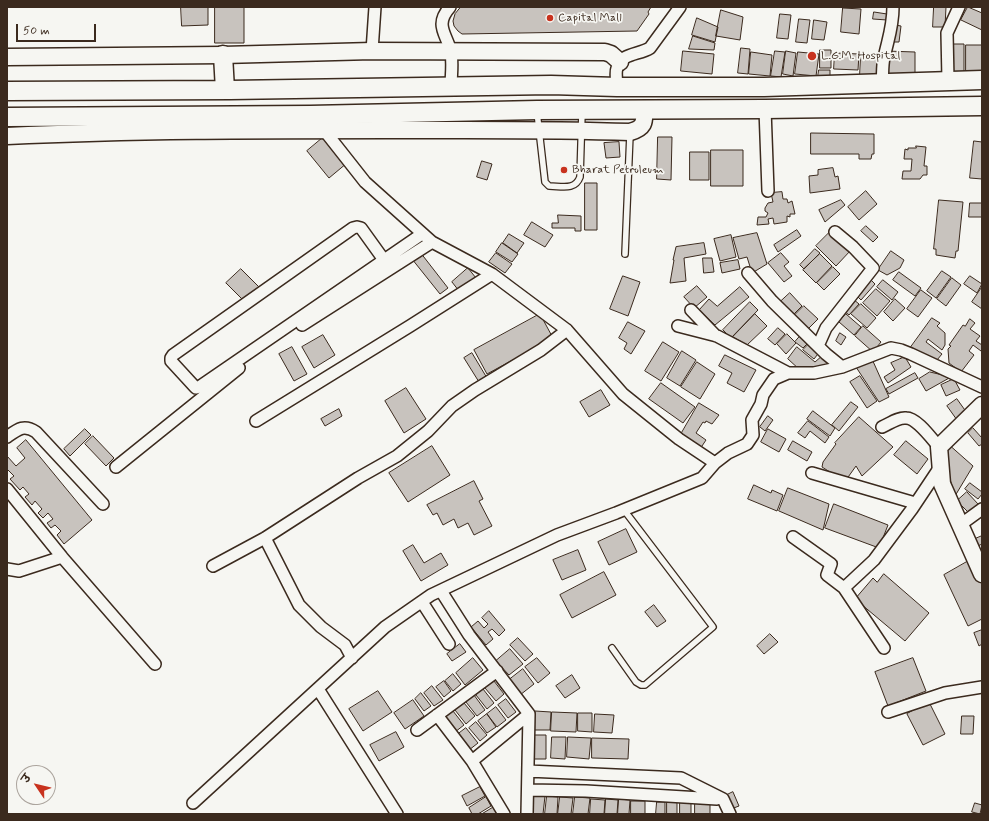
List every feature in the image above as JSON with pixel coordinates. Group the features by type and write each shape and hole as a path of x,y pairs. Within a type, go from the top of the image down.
{"main road":[{"path":"223,56 225,90"},
{"path":"7,91 551,86 617,88 764,87 982,80"},
{"path":"7,117 310,115 537,110 982,106"}],"street":[{"path":"372,51 376,7"},
{"path":"450,7 444,14 442,31 451,52 451,87"},
{"path":"617,88 617,68 620,62 626,57 644,52 650,48 680,7"},
{"path":"882,84 883,59 890,38 893,7"},
{"path":"948,80 947,33 959,7"},
{"path":"7,57 223,56 372,51 605,52 611,54 620,62"},
{"path":"7,136 94,132 324,130 538,129 630,132 641,127 644,120 644,109"},
{"path":"765,109 768,191"},
{"path":"324,130 365,182 422,234 432,242 492,274 566,330 623,394 680,439 715,463"},
{"path":"384,260 361,228 353,228 172,355 171,361 196,388 199,387 422,234"},
{"path":"818,346 826,328 873,268 835,232"},
{"path":"116,467 236,371 287,335 432,242"},
{"path":"748,273 772,301 826,354 842,367"},
{"path":"256,421 492,274"},
{"path":"691,310 716,336"},
{"path":"678,326 716,336 788,373"},
{"path":"213,566 265,538 358,478 398,456 428,431 452,406 475,390 541,350 566,330"},
{"path":"193,803 385,628 422,602 441,591 557,535 624,510 702,478 715,463 728,452 747,444 753,435 752,420 763,395 774,379 788,373 814,373 842,367 891,348 901,350 982,387"},
{"path":"939,447 982,405"},
{"path":"882,427 894,420 906,418 916,422 939,447 942,484 982,574"},
{"path":"7,437 21,428 29,428 36,432 103,504"},
{"path":"844,588 874,560 916,503 940,466"},
{"path":"812,473 916,503"},
{"path":"7,489 62,557 155,664"},
{"path":"960,525 982,509"},
{"path":"793,537 831,564 827,575 844,588 884,648"},
{"path":"265,538 299,605 321,627 345,645 352,658"},
{"path":"7,569 19,571 62,557"},
{"path":"441,591 469,635 529,714 527,814"},
{"path":"422,602 449,644"},
{"path":"417,730 497,671"},
{"path":"888,712 946,694 982,687"},
{"path":"318,689 397,814"},
{"path":"472,761 529,714"},
{"path":"437,715 472,761 504,814"},
{"path":"528,771 681,778 723,800 730,814"},
{"path":"528,790 586,791 723,800"}],"lane":[{"path":"537,110 545,182 548,186 572,187 578,182 580,177 582,110"},
{"path":"625,254 630,132"},
{"path":"612,648 636,682 641,685 645,685 713,627 624,510"}],"building":[{"path":"181,7 208,7 208,25 182,26"},
{"path":"215,7 244,7 244,43 215,43"},
{"name":"Capital Mall","path":"461,7 651,7 648,12 649,14 637,31 462,34 454,26 453,21 455,14"},
{"path":"934,7 946,7 945,27 933,27"},
{"path":"968,7 982,13 982,30 961,20"},
{"path":"843,8 861,9 859,34 841,32"},
{"path":"721,10 743,17 740,40 716,36"},
{"path":"874,12 887,14 887,20 873,19"},
{"path":"780,14 791,15 788,39 777,38"},
{"path":"697,18 718,27 715,42 692,35"},
{"path":"799,19 810,20 807,43 796,42"},
{"path":"814,20 827,22 824,40 812,39"},
{"path":"895,25 901,26 899,42 893,42"},
{"path":"693,36 715,43 714,50 689,49"},
{"path":"949,44 964,44 964,75 949,75"},
{"path":"966,45 982,45 982,76 966,76"},
{"path":"741,48 750,49 748,74 738,73"},
{"path":"820,50 831,50 831,68 820,68"},
{"path":"683,51 714,54 712,74 681,71"},
{"path":"775,51 785,52 781,77 771,76"},
{"path":"786,51 796,53 793,76 783,74"},
{"path":"886,51 915,52 915,79 886,78"},
{"path":"751,52 772,55 770,76 749,74"},
{"path":"798,52 819,54 816,76 795,74"},
{"path":"835,53 859,54 858,70 834,69"},
{"path":"861,56 880,57 879,76 860,75"},
{"path":"819,70 830,70 830,77 818,77"},
{"path":"811,133 874,134 874,154 872,154 871,159 859,159 859,154 811,154"},
{"path":"325,136 347,163 329,178 307,151"},
{"path":"658,137 672,137 671,180 657,179"},
{"path":"974,141 982,142 982,179 970,178"},
{"path":"619,142 620,157 606,158 604,143"},
{"path":"916,146 926,147 924,166 927,166 927,175 923,175 920,179 902,179 903,171 911,171 912,159 904,159 905,149 908,150 908,148 916,148"},
{"path":"711,150 743,150 743,186 711,186"},
{"path":"690,152 709,152 709,180 690,180"},
{"path":"482,161 492,164 487,180 477,177"},
{"path":"833,168 835,177 838,176 840,189 810,193 809,176 818,175 818,170"},
{"path":"585,183 597,183 597,230 585,230"},
{"path":"866,191 877,204 859,220 848,207"},
{"path":"782,192 783,199 787,199 788,203 792,201 795,214 790,214 790,217 787,216 787,222 774,224 773,218 768,219 769,224 757,225 758,217 766,217 768,213 765,211 765,208 768,203 773,202 771,193"},
{"path":"841,200 845,205 825,222 819,210"},
{"path":"939,200 963,202 958,251 956,251 955,258 936,255 936,249 934,249"},
{"path":"970,203 982,203 982,217 969,217"},
{"path":"558,215 581,216 581,231 575,231 575,228 552,228 552,223 558,223"},
{"path":"532,222 553,235 545,247 524,235"},
{"path":"866,226 878,237 873,242 861,231"},
{"path":"797,230 801,236 778,252 774,245"},
{"path":"831,231 851,250 836,266 816,246"},
{"path":"757,233 767,264 752,273 747,257 739,259 733,238"},
{"path":"509,234 524,243 517,253 503,243"},
{"path":"731,235 736,257 720,261 714,239"},
{"path":"502,243 518,254 512,262 496,252"},
{"path":"704,243 706,254 684,258 686,281 670,283 676,247"},
{"path":"815,249 820,253 804,269 800,265"},
{"path":"891,251 904,260 900,268 887,275 878,270"},
{"path":"420,252 448,288 440,294 412,259"},
{"path":"496,253 512,264 505,273 489,262"},
{"path":"781,253 789,262 784,266 792,276 784,282 768,263"},
{"path":"820,254 832,266 816,283 803,270"},
{"path":"703,258 712,258 714,272 704,273"},
{"path":"738,260 740,269 722,273 720,263"},
{"path":"833,267 840,274 824,290 817,283"},
{"path":"468,268 476,278 459,291 452,282"},
{"path":"241,269 259,287 244,301 226,283"},
{"path":"942,271 951,277 936,298 927,291"},
{"path":"899,272 921,288 915,296 893,280"},
{"path":"623,276 640,282 628,316 610,309"},
{"path":"970,276 982,284 977,293 964,284"},
{"path":"868,277 875,284 861,300 854,293"},
{"path":"952,278 961,285 946,306 937,299"},
{"path":"883,280 898,292 892,300 877,287"},
{"path":"697,286 707,297 694,308 684,297"},
{"path":"740,287 749,297 715,325 699,310 709,299 717,306"},
{"path":"982,287 982,309 972,302"},
{"path":"876,289 890,301 877,316 863,303"},
{"path":"921,290 932,298 918,317 907,309"},
{"path":"790,293 802,306 791,317 778,304"},
{"path":"853,299 859,304 849,315 843,310"},
{"path":"895,299 905,308 893,321 884,312"},
{"path":"750,302 758,310 731,338 723,330"},
{"path":"861,304 876,318 867,328 851,314"},
{"path":"804,306 818,319 806,331 792,318"},
{"path":"540,314 553,338 487,374 474,350"},
{"path":"755,314 767,326 747,345 733,337"},
{"path":"846,314 861,327 854,335 839,322"},
{"path":"932,318 940,323 937,326 945,333 945,345 942,350 928,339 926,342 942,354 937,360 931,360 911,347"},
{"path":"970,319 975,323 970,329 980,336 976,341 982,345 982,350 981,351 973,345 969,351 974,355 961,372 949,363 948,349 951,346 949,345 963,325 965,326"},
{"path":"628,322 645,331 631,354 624,349 627,343 619,338"},
{"path":"863,326 881,342 873,352 855,336"},
{"path":"778,328 785,334 775,345 768,339"},
{"path":"840,333 846,337 841,345 836,341"},
{"path":"787,334 796,343 786,354 777,344"},
{"path":"802,334 810,341 803,348 795,342"},
{"path":"323,335 335,355 314,368 302,347"},
{"path":"663,342 679,352 661,381 645,371"},
{"path":"811,342 821,350 814,359 803,350"},
{"path":"292,347 307,374 294,381 279,354"},
{"path":"797,347 815,362 823,355 831,365 800,370 788,359"},
{"path":"682,351 696,360 680,386 667,378"},
{"path":"472,353 487,378 479,382 464,358"},
{"path":"725,355 756,370 744,392 727,383 732,373 719,366"},
{"path":"905,357 911,367 888,383 884,377 895,370 891,363"},
{"path":"872,359 889,397 879,402 854,364"},
{"path":"697,362 715,374 700,399 681,387"},
{"path":"930,372 951,377 926,391 919,379"},
{"path":"915,373 918,378 889,394 886,389"},
{"path":"860,376 877,401 867,408 850,382"},
{"path":"954,379 960,390 946,396 941,385"},
{"path":"661,383 695,407 683,423 649,399"},
{"path":"406,388 426,419 404,433 385,401"},
{"path":"601,390 610,405 589,417 580,402"},
{"path":"957,399 967,413 957,420 947,406"},
{"path":"851,402 858,407 839,431 832,425"},
{"path":"699,403 719,415 712,424 706,421 705,423 703,422 696,433 706,440 700,449 680,436"},
{"path":"339,409 342,416 325,426 321,419"},
{"path":"813,411 835,428 830,436 807,419"},
{"path":"768,416 773,420 765,431 760,427"},
{"path":"859,417 893,447 862,476 856,466 846,480 841,479 822,467 823,462 836,444 835,443"},
{"path":"808,421 829,437 825,443 810,431 805,438 798,433"},
{"path":"973,428 982,438 982,444 979,446 968,433"},
{"path":"85,429 91,435 70,456 64,449"},
{"path":"768,429 786,439 779,452 761,442"},
{"path":"93,436 114,458 106,466 85,444"},
{"path":"26,440 92,520 64,544 57,535 61,531 55,525 51,528 47,523 53,519 48,513 43,518 38,513 42,509 35,501 32,505 25,497 29,494 23,487 20,490 10,479 14,476 7,469 7,456 16,466 25,458 17,448"},
{"path":"793,441 812,452 807,461 788,450"},
{"path":"906,441 928,459 917,474 894,455"},
{"path":"947,443 973,466 955,496 947,469"},
{"path":"432,446 450,475 408,502 389,473"},
{"path":"474,481 483,499 479,501 492,526 474,535 468,523 458,528 454,519 443,525 437,513 433,515 427,505"},
{"path":"970,483 982,492 978,499 965,489"},
{"path":"754,485 771,493 772,490 783,495 777,511 748,499"},
{"path":"788,488 829,504 823,530 779,511"},
{"path":"967,492 978,504 969,513 957,501"},
{"path":"834,504 888,525 879,548 825,528"},
{"path":"626,529 637,552 609,565 598,542"},
{"path":"982,536 982,544 978,546 975,539"},
{"path":"413,545 424,563 441,553 448,565 421,581 403,551"},
{"path":"578,550 586,570 562,580 553,560"},
{"path":"972,559 982,580 982,619 968,626 944,575"},
{"path":"604,572 616,595 572,618 560,595"},
{"path":"884,574 929,613 905,641 855,599 873,578 877,582"},
{"path":"654,605 666,621 657,627 645,612"},
{"path":"489,611 505,630 499,636 492,629 488,632 493,639 486,645 471,627 478,621 484,628 488,624 482,618"},
{"path":"982,630 982,644 979,646 974,633"},
{"path":"770,634 778,642 764,654 757,646"},
{"path":"518,638 533,654 525,661 510,645"},
{"path":"460,644 466,652 452,661 447,654"},
{"path":"510,649 523,664 509,675 496,661"},
{"path":"473,658 483,670 465,685 456,673"},
{"path":"537,658 550,673 538,683 525,667"},
{"path":"913,658 926,691 888,706 875,672"},
{"path":"523,669 534,684 520,695 509,680"},
{"path":"453,674 461,684 453,691 445,681"},
{"path":"572,675 580,688 565,698 556,686"},
{"path":"444,681 451,691 444,697 436,687"},
{"path":"494,681 504,694 496,701 485,688"},
{"path":"432,686 443,700 434,706 424,693"},
{"path":"483,689 494,703 487,709 476,695"},
{"path":"378,691 392,712 363,731 349,709"},
{"path":"421,693 431,706 424,711 415,699"},
{"path":"474,695 485,710 477,716 466,702"},
{"path":"506,699 516,712 508,718 498,705"},
{"path":"413,700 424,716 405,729 394,713"},
{"path":"929,702 945,734 923,745 907,714"},
{"path":"464,703 475,716 466,724 455,710"},
{"path":"496,707 506,720 497,727 487,714"},
{"path":"453,711 464,725 455,732 444,718"},
{"path":"535,711 551,712 550,730 535,730"},
{"path":"552,712 577,713 576,732 551,731"},
{"path":"578,713 592,713 592,732 578,731"},
{"path":"487,714 496,727 487,733 478,721"},
{"path":"595,714 614,715 612,733 594,732"},
{"path":"962,716 974,716 973,734 961,734"},
{"path":"476,722 487,735 480,741 469,728"},
{"path":"466,728 478,743 469,750 457,735"},
{"path":"396,732 404,747 379,761 370,745"},
{"path":"533,735 546,735 546,759 533,759"},
{"path":"552,737 566,737 565,759 551,758"},
{"path":"568,737 591,738 589,759 567,757"},
{"path":"592,738 629,739 628,759 592,758"},
{"path":"480,787 485,796 467,806 462,796"},
{"path":"733,792 739,806 731,809 725,796"},
{"path":"533,796 545,796 543,814 532,814"},
{"path":"547,796 558,797 557,814 545,814"},
{"path":"486,797 491,806 478,814 472,814 469,808"},
{"path":"560,797 573,798 571,814 558,814"},
{"path":"575,797 590,798 588,814 573,814"},
{"path":"591,799 605,800 604,814 590,814"},
{"path":"606,799 618,800 617,814 605,814"},
{"path":"619,799 630,800 629,814 618,814"},
{"path":"667,800 677,800 677,814 667,814"},
{"path":"680,800 691,800 691,814 680,814"},
{"path":"631,801 645,801 645,814 631,814"},
{"path":"657,802 665,802 665,814 656,814"},
{"path":"695,803 710,803 710,814 695,814"},
{"path":"975,803 982,805 980,814 972,812"},
{"path":"494,807 498,814 482,814"}],"place":[{"name":"Capital Mall","path":"550,18"},
{"name":"L.G.M. Hospital","path":"812,56"},
{"name":"Bharat Petroleum","path":"564,170"}]}
